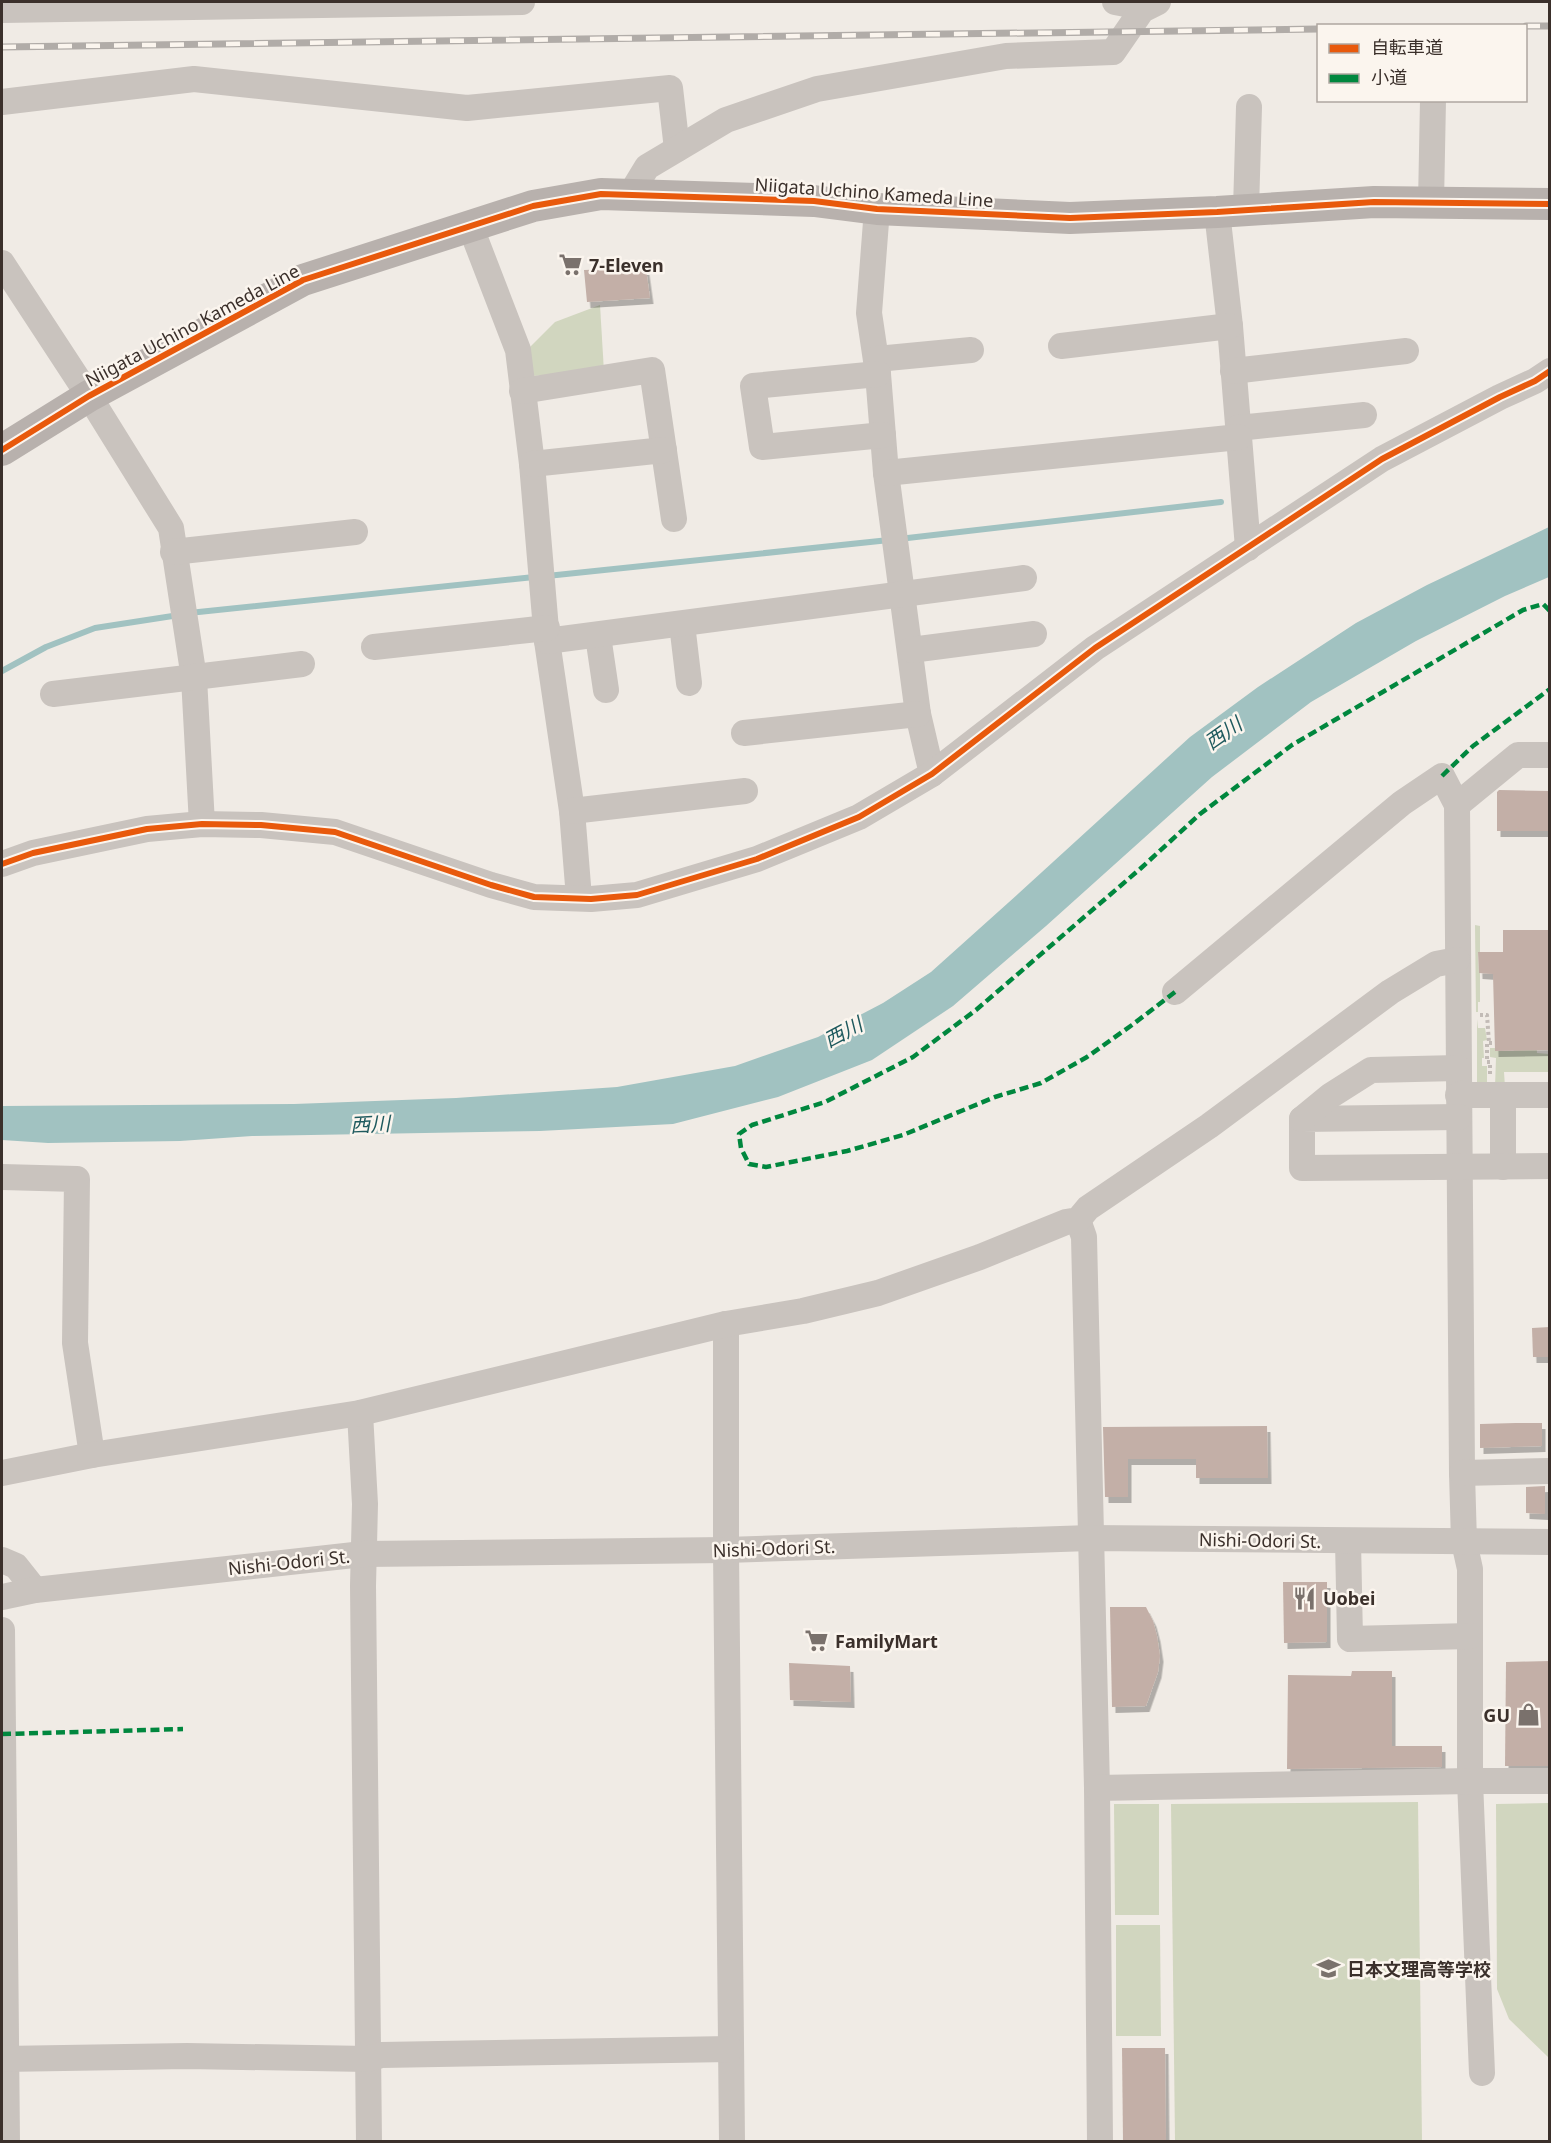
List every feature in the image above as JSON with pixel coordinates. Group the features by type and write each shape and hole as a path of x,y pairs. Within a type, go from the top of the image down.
{"main road":[{"name":"Niigata Uchino Kameda Line","path":"2,450 89,396 303,280 471,228 533,206 601,194 814,201 877,209 1070,218 1374,202 1550,204"}],"street":[{"path":"2,10 71,5 522,2"},
{"path":"1115,2 1150,6"},
{"path":"630,195 647,167 726,120 817,89 1006,56 1113,52 1150,6"},
{"path":"2,102 194,79 467,108 670,88 677,149"},
{"path":"1431,203 1433,102"},
{"path":"1248,548 1230,326 1232,211 1249,107"},
{"path":"877,209 869,313 878,367 886,473 918,714 932,774"},
{"path":"471,228 519,350 547,634 572,811 579,898"},
{"path":"2,263 89,396 171,528 194,678 202,824"},
{"path":"1061,346 1230,326"},
{"path":"883,435 762,447 753,386 970,350"},
{"path":"1233,371 1406,351"},
{"path":"522,391 652,370 674,519"},
{"path":"2,864 33,854 136,831 202,824 261,825 335,832 491,885 534,897 591,899 637,895 757,859 859,817 932,774 1095,648 1382,459 1535,381 1550,370"},
{"path":"886,473 1238,433 1365,416"},
{"path":"532,464 664,450"},
{"path":"173,552 355,531"},
{"path":"374,647 547,634 598,636 1023,578"},
{"path":"682,624 689,683"},
{"path":"911,650 1034,634"},
{"path":"598,636 606,690"},
{"path":"53,694 302,664"},
{"path":"744,733 918,714"},
{"path":"1457,805 1518,755 1550,755"},
{"path":"1175,992 1424,786 1442,776 1457,805 1462,1473 1464,1542 1470,1569 1470,1780 1482,2073"},
{"path":"572,811 745,791"},
{"path":"2,1473 92,1455 360,1413 726,1324 803,1311 878,1293 980,1257 1066,1222 1078,1220 1088,1208 1209,1126 1390,992 1436,964 1457,960"},
{"path":"1302,1119 1330,1096 1371,1070 1458,1068"},
{"path":"1302,1119 1459,1106 1496,1090 1550,1095"},
{"path":"1496,1090 1503,1167"},
{"path":"1302,1119 1302,1168 1550,1166"},
{"path":"2,1177 77,1179 75,1343 92,1455"},
{"path":"1078,1220 1084,1237 1097,1788 1100,2142"},
{"path":"726,1324 732,2142"},
{"path":"360,1413 365,1504 363,1554 369,2142"},
{"path":"1462,1473 1550,1471"},
{"name":"Nishi-Odori St.","path":"2,1597 35,1590 363,1554 726,1550 1090,1538 1550,1542"},
{"path":"1348,1541 1350,1639 1470,1636"},
{"path":"2,1560 16,1566 35,1590"},
{"path":"2,1630 4,2059 7,2142"},
{"path":"1097,1788 1470,1780 1550,1781"},
{"path":"4,2059 187,2056 368,2059 381,2055 730,2049"}],"path":[{"path":"1487,1027 1489,1043 1487,1043 1487,1062 1490,1062 1496,1090"},
{"path":"1489,1043 1495,1043"}],"green space":[{"path":"600,305 604,372 532,376 528,349 555,322"},
{"path":"1475,925 1480,926 1478,1012 1476,1012"},
{"path":"1477,1019 1478,1028 1485,1028 1487,1040 1483,1041 1482,1066 1487,1066 1487,1087 1477,1087"},
{"path":"1536,1036 1537,1053 1549,1054 1549,1072 1504,1072 1505,1087 1495,1087 1496,1058 1490,1057 1490,1048 1495,1048 1495,1051 1513,1051"},
{"path":"1418,1802 1422,2141 1175,2141 1171,1804"},
{"path":"1550,1803 1549,2058 1509,2019 1497,1989 1496,1804"},
{"path":"1114,1804 1159,1804 1159,1915 1115,1915"},
{"path":"1116,1925 1160,1925 1161,2036 1116,2036"}],"water":[{"name":"西川","path":"1549,527 1549,577 1505,596 1416,641 1311,702 1212,777 953,1006 872,1060 778,1097 673,1124 540,1131 252,1136 180,1141 48,1143 2,1140 2,1106 294,1104 456,1098 617,1087 735,1066 818,1037 883,1003 931,972 1190,737 1258,687 1356,623 1427,585"}],"building":[{"path":"646,269 650,298 587,302 584,270"},
{"path":"1499,790 1550,791 1550,831 1497,831 1497,792"},
{"path":"1503,930 1550,930 1550,1050 1495,1051 1493,974 1479,973 1478,952 1503,952"},
{"path":"1550,1327 1550,1357 1533,1357 1532,1328"},
{"path":"1542,1423 1542,1446 1480,1448 1480,1424"},
{"path":"1267,1426 1268,1478 1196,1478 1196,1459 1128,1459 1128,1497 1105,1497 1103,1427"},
{"path":"1545,1486 1545,1514 1526,1513 1526,1487"},
{"name":"Uobei","path":"1283,1582 1327,1582 1327,1642 1284,1643"},
{"path":"1110,1607 1146,1607 1153,1621 1160,1656 1158,1672 1146,1706 1112,1707"},
{"name":"GU","path":"1550,1661 1550,1766 1505,1766 1506,1662"},
{"path":"789,1663 850,1666 851,1702 790,1700"},
{"path":"1352,1671 1392,1671 1392,1746 1442,1746 1442,1767 1287,1769 1288,1675 1351,1676"},
{"path":"1122,2048 1165,2048 1166,2142 1123,2142"}],"waterway":[{"path":"899,539 1221,502"},
{"path":"547,576 889,540"},
{"path":"189,613 534,577"},
{"path":"2,671 46,647 95,628 179,615"}],"railway":[{"path":"1527,26 1550,26"},
{"path":"2,47 1317,29"}],"marked path":[{"path":"1175,992 1087,1057 1041,1083 995,1097 903,1135 847,1151 766,1167 749,1164 741,1148 739,1134 752,1125 825,1102 913,1057 976,1010 1140,869 1200,814 1292,745 1523,610 1543,604 1550,611"},
{"path":"1442,776 1473,746 1550,689"},
{"path":"2,1734 183,1729"}],"cycle path":[{"path":"2,450 89,396 303,280 533,206 601,194 814,201 877,209 1070,218 1374,202 1550,204"},
{"path":"2,864 33,853 147,829 202,824 261,825 335,832 491,885 534,897 591,899 637,895 757,859 859,817 932,774 1095,648 1382,459 1535,381 1550,371"}],"place":[{"name":"7-Eleven","path":"571,265"},
{"name":"Uobei","path":"1305,1598"},
{"name":"FamilyMart","path":"817,1641"},
{"name":"GU","path":"1528,1715"},
{"name":"日本文理高等学校","path":"1329,1969"}]}
